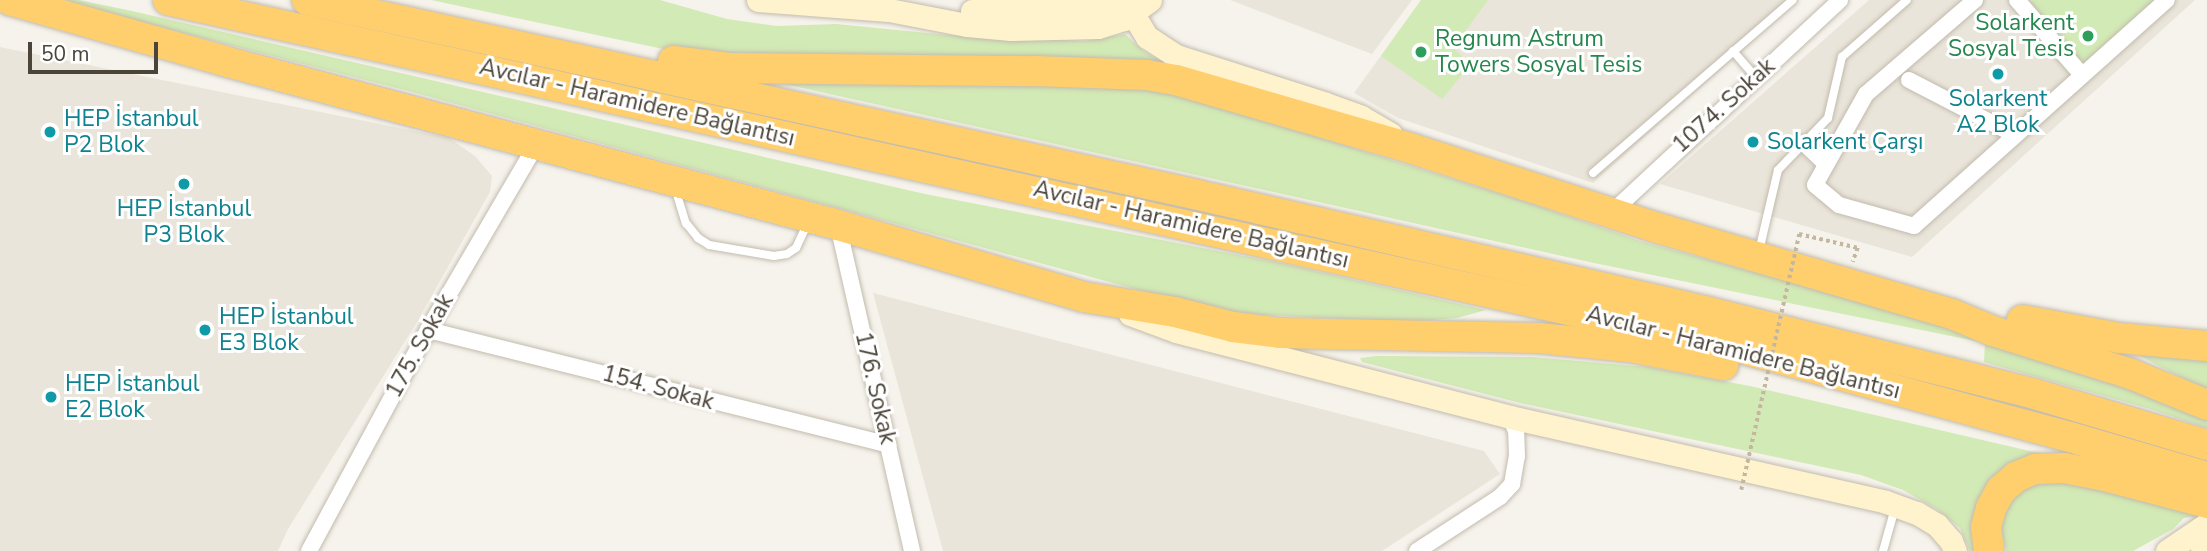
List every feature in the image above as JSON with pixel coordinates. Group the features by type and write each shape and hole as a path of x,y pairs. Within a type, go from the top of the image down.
{"highway":[{"path":"9,0 224,61 838,225 1084,297 1175,312 1233,327 1280,333 1538,338 1630,347 1824,383 1854,380"},
{"name":"Avcılar - Haramidere Bağlantısı","path":"168,0 1715,343 2045,430 2207,478"},
{"name":"Avcılar - Haramidere Bağlantısı","path":"307,0 1198,195 1705,312 2035,394 2207,444"},
{"path":"0,16 224,61"},
{"path":"400,20 425,18 473,22 706,66 1147,75 1208,88 1413,149 1610,214 1952,314 1993,331 2131,374 2207,405"},
{"path":"1952,314 1993,315 2119,338 2207,346"},
{"path":"1989,551 1986,527 1991,508 2001,490 2017,477 2035,469 2064,468 2207,503"}],"main road":[{"path":"758,0 889,10 967,25 1011,29 1098,27 1133,4 1147,37 1176,56 1265,82 1361,117 1413,149"},
{"path":"1084,297 1177,331 1510,417 1896,505 1937,525 1951,541 1955,551"},
{"path":"2167,551 2207,524"},
{"path":"2202,551 2207,548"}],"street":[{"name":"1074. Sokak","path":"1610,214 1840,0"},
{"path":"1975,0 1866,94 1815,185 1839,205 1914,226 2167,0"},
{"path":"2017,0 2082,75"},
{"path":"1909,80 1925,42"},
{"path":"1891,72 2015,135"},
{"path":"1804,143 1826,164"},
{"name":"175. Sokak","path":"309,551 428,330 536,145"},
{"name":"176. Sokak","path":"838,225 912,551"},
{"name":"154. Sokak","path":"428,330 888,445"},
{"path":"1417,551 1500,497 1511,484 1517,456 1516,431 1510,417"}],"lane":[{"path":"1593,173 1793,0"},
{"path":"1758,257 1778,170 1828,118 1842,57 1907,0"},
{"path":"1733,51 1756,77"},
{"path":"673,182 686,223 698,238 709,245 774,256 787,254 796,248 809,218"},
{"path":"1883,551 1896,505"}],"path":[{"path":"1741,490 1799,234 1848,246"}],"shaded area":[{"path":"1230,0 1412,0 1372,54"},
{"path":"1421,0 1799,0 1593,183 1398,118 1354,93"},
{"path":"1869,0 2195,0 1912,257 1660,184"},
{"path":"0,47 449,138 475,156 492,176 490,192 417,322 288,529 278,551 0,551"},
{"path":"873,293 1484,451 1500,474 1382,551 943,551"}],"green space":[{"path":"55,0 79,0 132,11 925,194 1280,263 1486,310 1457,318 1408,322 1244,314 1183,302 412,92"},
{"path":"431,0 660,0 727,19 777,26 836,24 948,35 1085,41 1125,34 1143,51 1172,68 701,57"},
{"name":"Regnum Astrum Towers Sosyal Tesis","path":"1421,0 1488,0 1453,48 1471,64 1442,99 1381,56"},
{"name":"Solarkent Sosyal Tesis","path":"2033,0 2163,0 2083,68 2028,4"},
{"path":"780,83 1120,84 1176,93 1520,200 1643,242 2014,343 2207,418 2207,428 1984,362 1985,343 1594,263"},
{"path":"2128,349 2207,358 2207,390 2155,364"},
{"path":"1532,357 1648,367 1750,386 2043,454 2036,455 1984,551 1970,551 1960,528 1938,510 1903,490 1861,475 1520,403 1362,362 1360,358"},
{"path":"2057,477 2204,515 2184,518 2173,529 2133,551 2007,551 2000,531 2003,512 2018,489"}],"place":[{"name":"Solarkent Sosyal Tesis","path":"2088,36"},
{"name":"Regnum Astrum Towers Sosyal Tesis","path":"1421,52"},
{"name":"Solarkent A2 Blok","path":"1998,74"},
{"name":"HEP İstanbul P2 Blok","path":"50,132"},
{"name":"Solarkent Çarşı","path":"1753,142"},
{"name":"HEP İstanbul P3 Blok","path":"184,184"},
{"name":"HEP İstanbul E3 Blok","path":"205,330"},
{"name":"HEP İstanbul E2 Blok","path":"51,397"}]}
